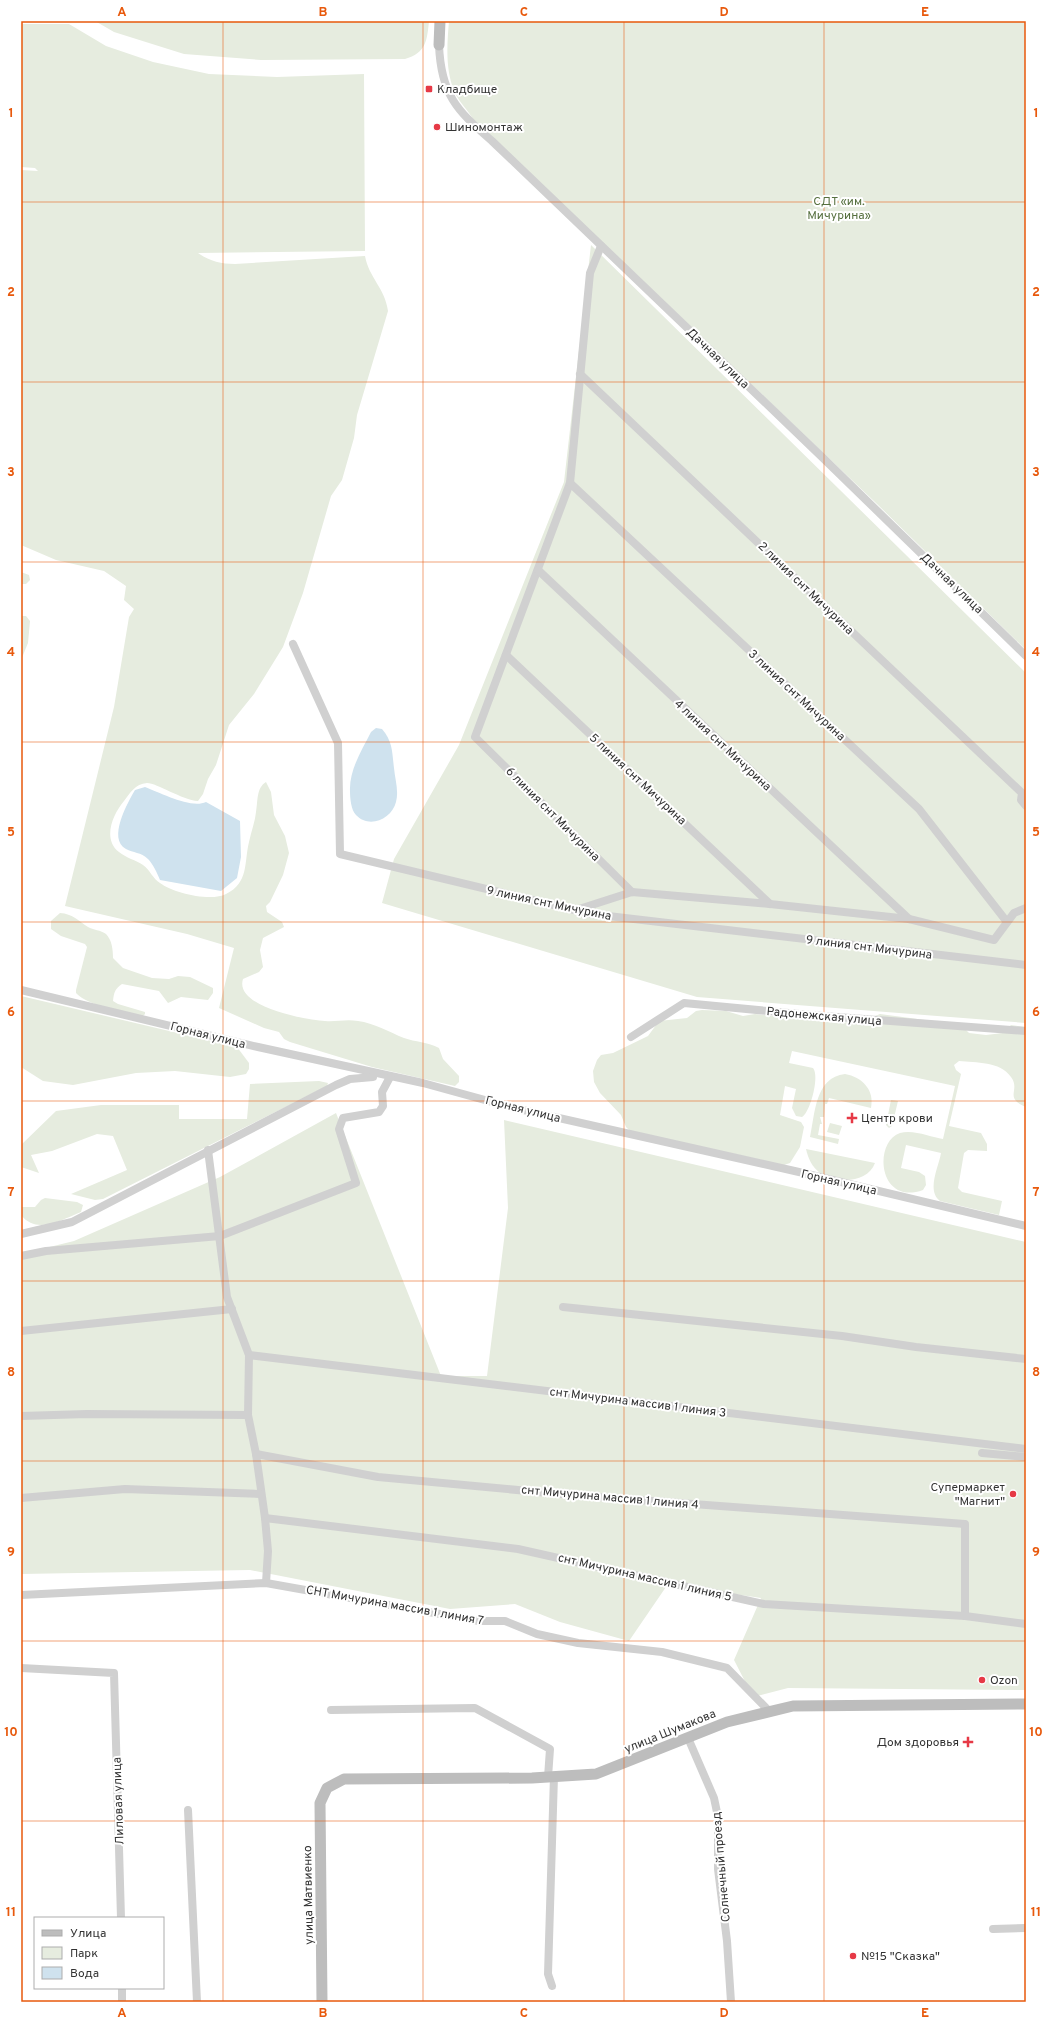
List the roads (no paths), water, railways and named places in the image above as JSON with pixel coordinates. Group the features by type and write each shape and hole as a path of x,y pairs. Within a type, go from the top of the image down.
{"street":[{"path":"439,45 440,21"},
{"name":"Дачная улица","path":"439,45 440,64 448,93 464,117 828,463 1026,656"},
{"path":"506,654 570,483 590,273 601,246"},
{"name":"2 линия снт Мичурина","path":"580,374 1022,793 1021,800 1026,806"},
{"name":"3 линия снт Мичурина","path":"570,483 919,809 1007,922"},
{"name":"4 линия снт Мичурина","path":"538,570 909,919"},
{"name":"9 линия снт Мичурина","path":"294,644 338,743 340,854 591,914 1026,965"},
{"name":"6 линия снт Мичурина","path":"506,654 475,737 632,892"},
{"name":"5 линия снт Мичурина","path":"506,654 770,904"},
{"path":"575,910 632,892 770,904 909,919 994,940 1014,913 1026,908"},
{"name":"Горная улица","path":"21,990 390,1077 423,1083 510,1107 799,1172 1026,1226"},
{"name":"Радонежская улица","path":"631,1037 684,1004 1026,1031"},
{"path":"21,1234 72,1222 208,1150 350,1079 365,1076 390,1077 382,1092 383,1106 380,1112 343,1118 339,1129 356,1183 220,1236 46,1251 21,1256"},
{"path":"208,1150 227,1298 249,1355 248,1415 256,1454 265,1518 268,1551 266,1583"},
{"path":"563,1307 842,1336 916,1347 1026,1359"},
{"path":"21,1331 232,1309"},
{"name":"снт Мичурина массив 1 линия 3","path":"249,1355 1026,1449"},
{"path":"21,1416 87,1414 248,1415"},
{"path":"982,1453 1026,1457"},
{"name":"снт Мичурина массив 1 линия 4","path":"256,1454 378,1477 571,1495 965,1524 965,1616"},
{"path":"21,1498 125,1489 261,1494"},
{"name":"снт Мичурина массив 1 линия 5","path":"265,1518 518,1549 764,1604 965,1616 1026,1624"},
{"name":"СНТ Мичурина массив 1 линия 7","path":"21,1595 266,1583 480,1621 505,1622 537,1634 571,1641 662,1652 727,1668 770,1712"},
{"name":"Лиловая улица","path":"21,1668 114,1673 121,1917"},
{"name":"улица Шумакова","path":"327,1788 344,1779 596,1774 726,1722 793,1706 1026,1704"},
{"path":"331,1710 475,1708 550,1749 551,1776 548,1974 552,1986"},
{"name":"Солнечный проезд","path":"688,1738 714,1798 718,1817 718,1869 727,1941 731,2002"},
{"name":"улица Матвиенко","path":"322,2002 320,1803 327,1788"},
{"path":"188,1810 197,2002"},
{"path":"993,1929 1026,1928"},
{"path":"122,1989 122,2002"}],"water":[{"path":"376,728 382,729 390,743 397,798 394,808 390,813 373,822 361,819 353,810 350,797 350,783 360,753 371,732"},
{"path":"145,787 184,802 200,804 206,802 240,821 241,857 237,878 221,891 160,880 148,859 143,855 126,849 121,844 118,837 121,820 135,790"}],"place":[{"name":"Кладбище","path":"429,89"},
{"name":"Шиномонтаж","path":"437,127"},
{"name":"Центр крови","path":"852,1118"},
{"name":"Супермаркет \"Магнит\"","path":"1013,1494"},
{"name":"Ozon","path":"982,1680"},
{"name":"Дом здоровья","path":"968,1742"},
{"name":"№15 \"Сказка\"","path":"853,1956"}],"park label":[{"name":"СДТ «им. Мичурина»","path":"839,208"}]}
